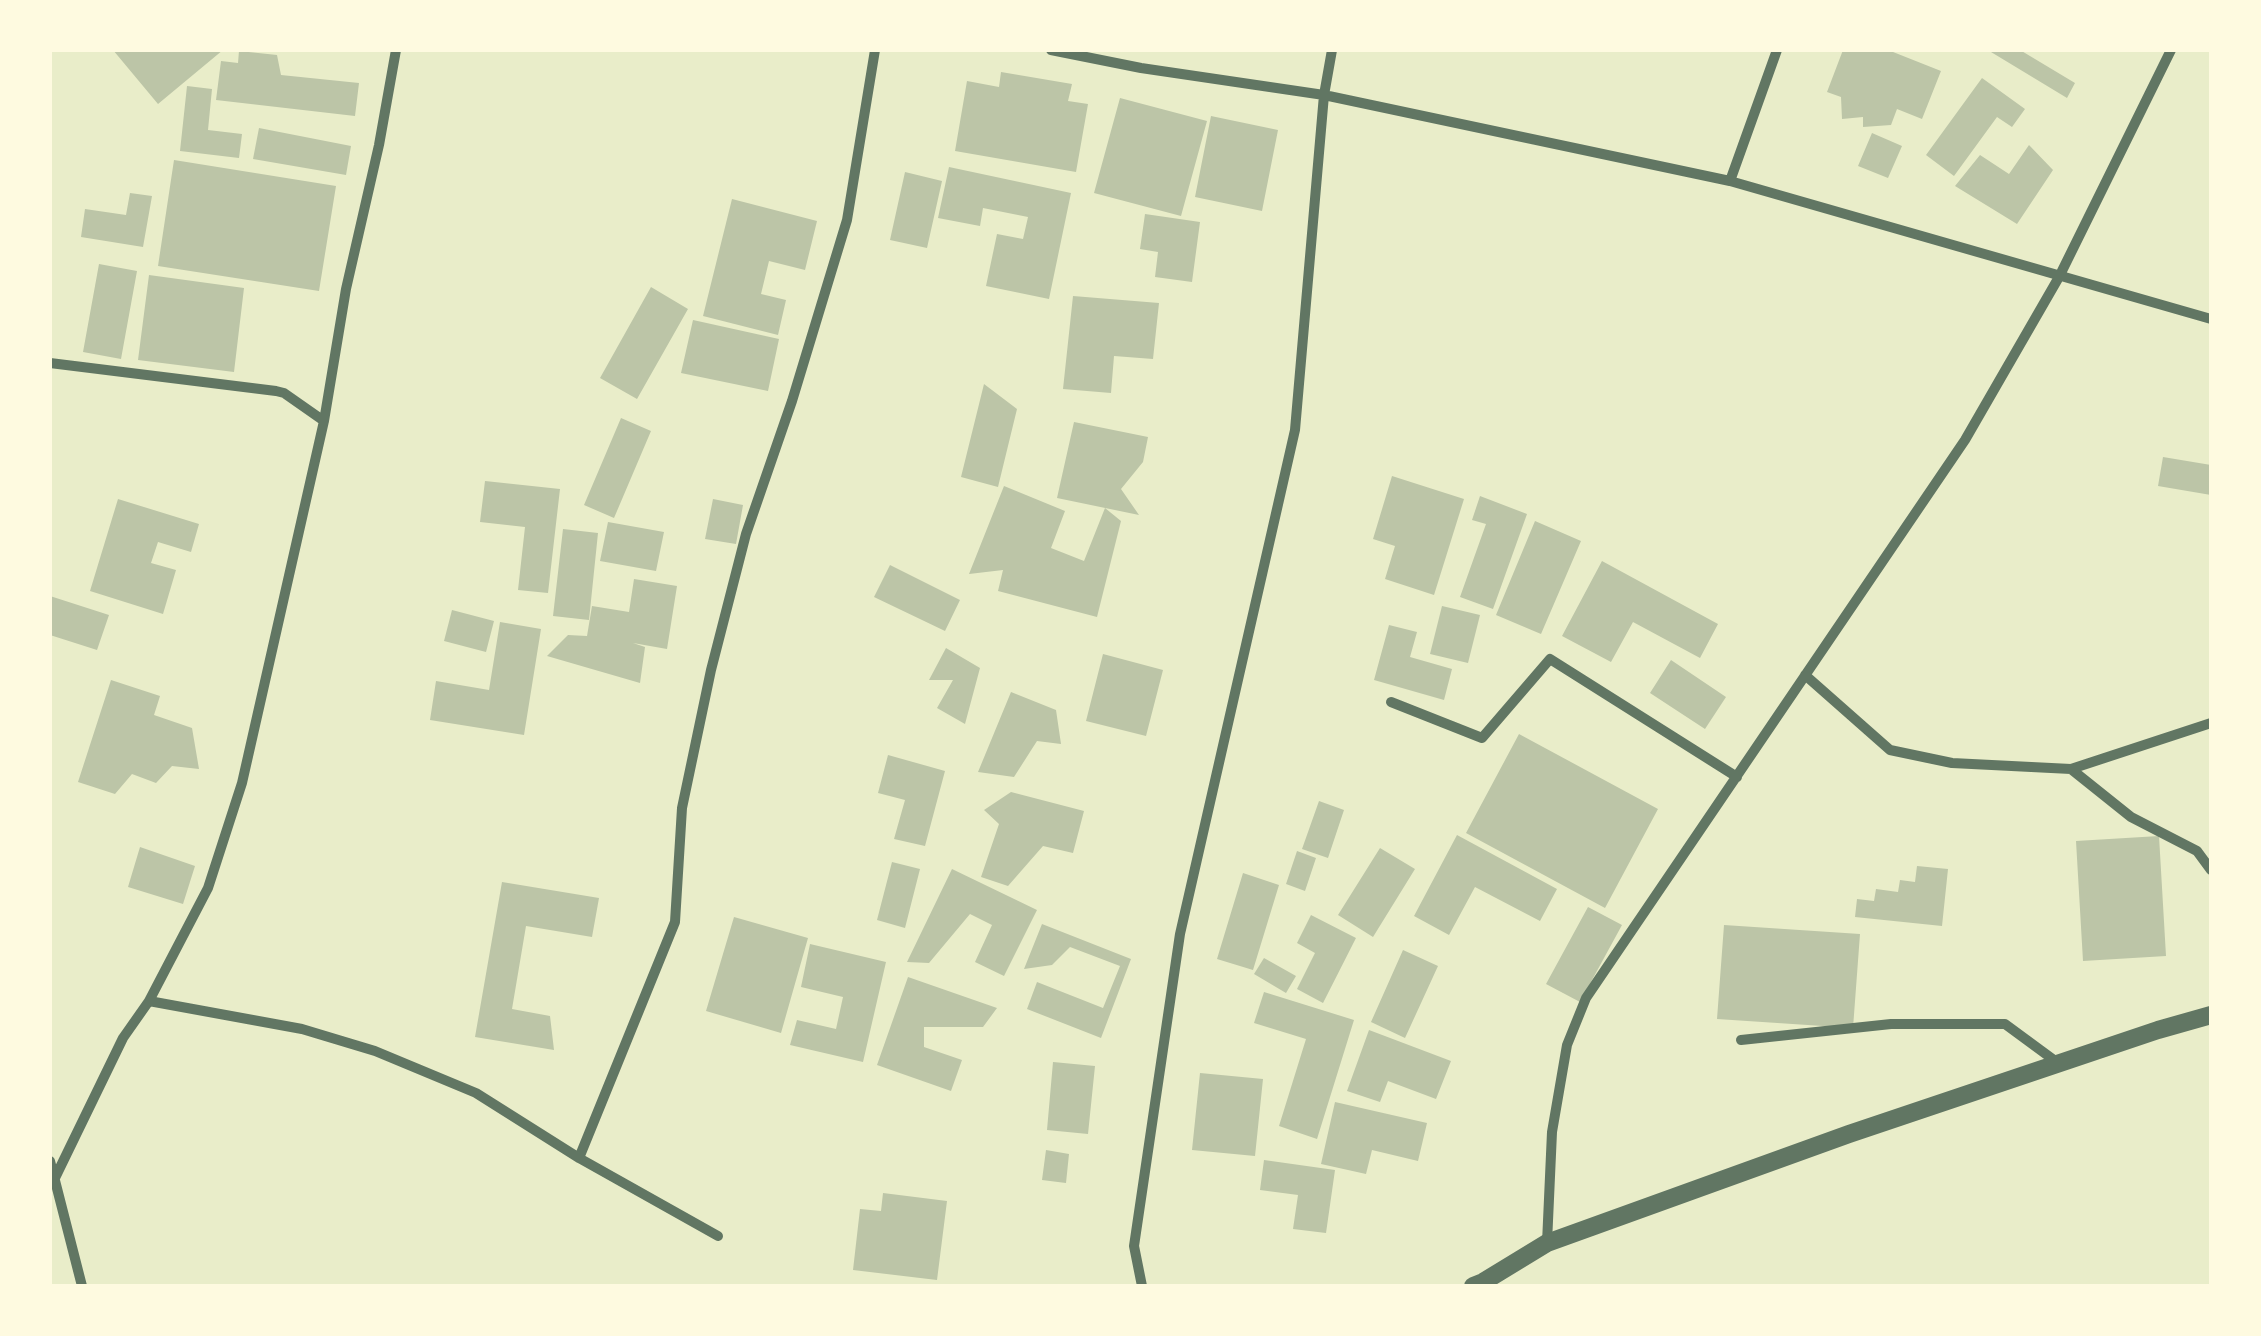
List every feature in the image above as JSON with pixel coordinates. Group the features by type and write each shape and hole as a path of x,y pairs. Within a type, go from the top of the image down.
{"street":[{"path":"54,1180 123,1038 149,1002 208,888 242,783 324,420 346,290 396,50"},
{"path":"579,1158 674,922 682,808 711,670 746,534 792,401 847,220 875,50"},
{"path":"1051,50 1140,68 1324,94 1730,181 2211,319"},
{"path":"1142,1286 1134,1246 1180,934 1294,430 1324,94 1332,50"},
{"path":"1730,181 1777,50"},
{"path":"1547,1243 1552,1132 1568,1045 1586,998 1965,440 2059,277 2171,50"},
{"path":"50,363 276,391 324,420"},
{"path":"1391,702 1482,738 1550,658 1736,776"},
{"path":"1805,675 1890,750 1952,764 2071,769 2211,723"},
{"path":"2071,769 2132,818 2197,851 2211,870"},
{"path":"149,1002 302,1029 376,1051 476,1092 579,1158 718,1236"},
{"path":"1472,1286 1547,1243 1849,1134 2211,1014"},
{"path":"1742,1040 1891,1024 2004,1024 2059,1063"},
{"path":"50,1161 82,1286"}],"building":[{"path":"113,50 223,50 158,104"},
{"path":"1843,50 1888,50 1941,71 1922,119 1897,109 1891,125 1863,127 1863,117 1842,119 1841,97 1827,92"},
{"path":"1992,50 2020,50 2075,83 2067,98"},
{"path":"239,51 277,55 281,75 359,83 355,116 216,100 221,61 238,63"},
{"path":"1001,72 1072,84 1068,101 1088,104 1076,172 955,151 967,81 999,87"},
{"path":"1982,78 2025,109 2012,127 1997,117 1954,176 1926,155"},
{"path":"187,86 212,89 208,130 242,134 239,158 180,151"},
{"path":"1120,98 1207,121 1181,216 1094,193"},
{"path":"1211,116 1278,130 1262,211 1195,197"},
{"path":"259,128 351,146 346,175 253,159"},
{"path":"1872,133 1902,146 1888,178 1858,166"},
{"path":"2029,145 2053,170 2017,224 1955,186 1980,155 2009,174"},
{"path":"174,160 336,186 319,291 158,266"},
{"path":"949,167 1071,193 1049,299 986,286 997,234 1023,239 1028,217 983,208 980,226 938,218"},
{"path":"905,172 942,181 927,248 890,240"},
{"path":"130,193 152,196 143,247 81,237 85,209 126,215"},
{"path":"732,199 817,221 805,270 769,261 761,294 786,300 778,335 703,316"},
{"path":"1145,214 1200,222 1192,282 1155,277 1158,252 1140,249"},
{"path":"99,264 137,271 121,359 83,352"},
{"path":"149,275 244,288 234,372 138,360"},
{"path":"651,287 688,309 637,399 600,378"},
{"path":"1073,296 1159,303 1153,359 1114,356 1111,393 1063,389"},
{"path":"693,320 779,339 768,391 681,373"},
{"path":"984,384 1017,409 998,487 961,477"},
{"path":"621,418 651,431 614,518 584,505"},
{"path":"1074,422 1148,437 1143,462 1121,489 1139,515 1057,498"},
{"path":"2163,457 2211,465 2211,495 2158,486"},
{"path":"1392,476 1464,499 1434,595 1385,579 1395,546 1373,539"},
{"path":"485,481 560,489 548,593 518,590 525,527 480,522"},
{"path":"1004,486 1065,511 1051,548 1084,561 1105,508 1121,521 1097,617 998,591 1003,570 969,574"},
{"path":"1480,496 1527,514 1493,609 1460,597 1486,524 1472,520"},
{"path":"118,499 199,524 191,552 158,542 151,563 176,570 163,614 90,591"},
{"path":"713,499 743,505 736,544 705,539"},
{"path":"1535,521 1581,541 1541,634 1496,615"},
{"path":"608,522 664,532 656,571 600,561"},
{"path":"563,529 598,533 589,620 553,616"},
{"path":"1602,561 1718,624 1700,658 1633,622 1611,662 1562,636"},
{"path":"890,565 960,600 945,631 874,597"},
{"path":"634,579 677,586 667,649 633,643 645,647 640,683 547,656 568,635 587,636 592,606 629,612"},
{"path":"50,596 109,615 97,650 50,635"},
{"path":"1442,606 1480,615 1468,663 1430,654"},
{"path":"452,610 494,621 486,652 444,641"},
{"path":"500,622 541,629 524,735 430,720 436,681 489,690"},
{"path":"1389,625 1417,632 1410,657 1452,669 1444,700 1374,680"},
{"path":"946,648 980,668 965,724 937,708 953,680 929,680"},
{"path":"1103,654 1163,670 1146,736 1086,721"},
{"path":"1671,660 1726,697 1705,729 1650,693"},
{"path":"111,680 160,696 154,715 192,728 199,769 172,766 156,783 132,774 115,794 78,782"},
{"path":"1011,692 1056,710 1061,744 1037,741 1014,777 978,772"},
{"path":"1519,734 1658,809 1605,908 1466,833"},
{"path":"888,755 945,771 925,846 894,839 905,800 878,793"},
{"path":"1011,792 1084,811 1073,853 1043,846 1008,886 981,877 999,824 984,810"},
{"path":"1319,801 1344,810 1328,858 1302,849"},
{"path":"1457,835 1557,889 1540,921 1475,887 1449,935 1414,916"},
{"path":"2159,836 2166,956 2083,961 2076,841"},
{"path":"140,847 195,866 183,904 128,887"},
{"path":"1380,848 1415,869 1373,937 1338,915"},
{"path":"1297,851 1316,858 1305,891 1286,884"},
{"path":"892,862 920,869 905,928 877,920"},
{"path":"1917,866 1948,869 1942,926 1855,917 1857,899 1874,901 1876,889 1898,892 1900,880 1915,882"},
{"path":"952,869 1037,910 1004,976 975,962 992,925 970,914 929,963 907,962"},
{"path":"1243,873 1279,885 1253,970 1217,959"},
{"path":"502,882 599,898 592,937 526,926 512,1009 550,1016 554,1050 475,1037"},
{"path":"1588,907 1622,925 1580,1002 1546,984"},
{"path":"1311,915 1356,938 1323,1003 1297,989 1315,953 1297,943"},
{"path":"734,917 808,938 781,1033 706,1011"},
{"path":"1042,924 1131,959 1101,1038 1027,1009 1037,982 1103,1008 1120,966 1070,947 1052,965 1024,969"},
{"path":"1724,925 1860,934 1853,1028 1717,1019"},
{"path":"810,944 886,962 863,1062 790,1045 797,1020 836,1029 843,997 801,987"},
{"path":"1403,950 1438,966 1405,1038 1371,1022"},
{"path":"1264,958 1296,976 1286,993 1254,974"},
{"path":"908,977 997,1008 983,1027 924,1027 924,1047 962,1060 951,1091 877,1065"},
{"path":"1264,992 1354,1020 1317,1139 1279,1126 1306,1039 1254,1023"},
{"path":"1369,1030 1451,1061 1436,1099 1388,1081 1380,1102 1347,1091"},
{"path":"1053,1062 1095,1066 1088,1134 1047,1130"},
{"path":"1200,1073 1263,1079 1255,1156 1192,1150"},
{"path":"1335,1102 1427,1123 1418,1161 1372,1150 1366,1174 1321,1164"},
{"path":"1046,1150 1069,1154 1066,1183 1042,1180"},
{"path":"1264,1160 1335,1170 1326,1233 1293,1229 1298,1195 1260,1190"},
{"path":"883,1193 947,1201 937,1280 853,1270 860,1209 881,1211"}]}
